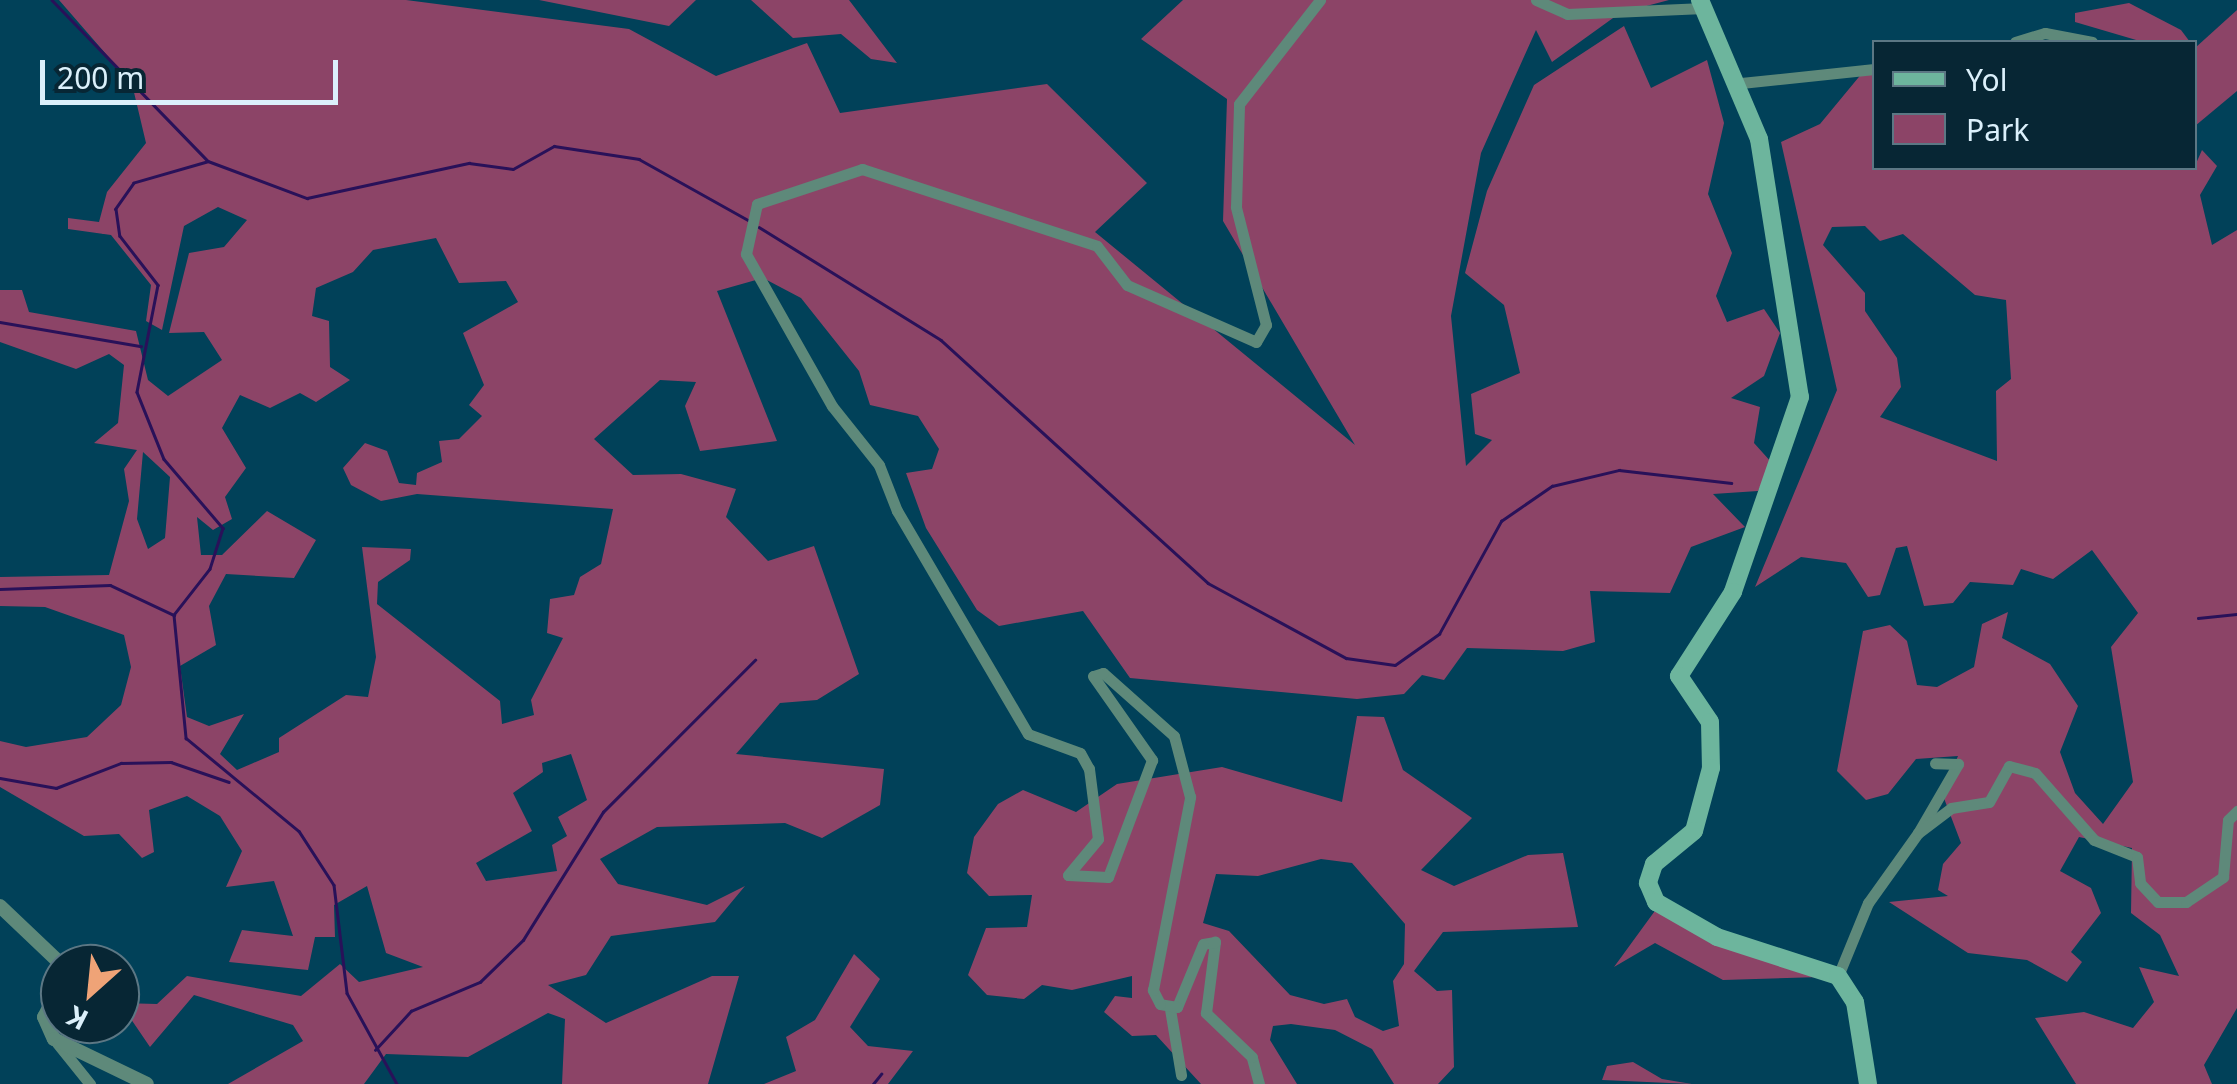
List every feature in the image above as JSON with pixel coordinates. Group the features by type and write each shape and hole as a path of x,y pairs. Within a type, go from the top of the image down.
{"main road":[{"path":"1702,4 1741,83 1763,156 1800,397 1733,592 1678,676 1710,722 1711,768 1694,832 1654,864 1648,883 1656,902 1717,937 1838,976 1855,1002 1865,1083"}],"street":[{"path":"1182,1075 1170,1009 1152,981 1174,918 1190,797 1180,747 1103,673 1093,676 1152,760 1108,877 1068,875 1098,838 1090,769 1080,754 1028,734 896,511 880,464 754,279 749,220 756,204 862,169 1097,246 1126,285 1256,342 1266,325 1236,207 1238,104 1320,0"},
{"path":"1536,0 1567,14 1702,4"},
{"path":"2022,40 2045,33 2082,40"},
{"path":"1741,83 1872,68"},
{"path":"1838,976 1868,902 1918,833 1958,764 1935,763"},
{"path":"1918,833 1951,808 1989,802 2000,771 2023,766 2085,834 2137,857 2149,897 2186,902 2223,877 2228,820 2237,811"},
{"path":"3,906 41,944"},
{"path":"1170,1009 1202,944 1215,942 1206,1013 1252,1056 1259,1084"},
{"path":"57,1044 90,1084"},
{"path":"63,1044 148,1084"}],"green space":[{"path":"59,0 406,0 629,29 716,76 807,43 840,113 1047,84 1147,183 1095,232 1355,445 1223,221 1227,99 1141,39 1183,0 1669,0 1620,13 1552,62 1536,30 1481,153 1451,316 1466,466 1492,440 1475,434 1471,394 1520,373 1504,305 1465,273 1487,191 1534,85 1624,26 1651,88 1707,60 1724,123 1708,194 1732,253 1716,296 1727,322 1764,309 1780,333 1764,376 1731,398 1760,407 1754,443 1772,463 1758,491 1713,494 1745,527 1691,547 1670,593 1590,591 1595,642 1563,651 1467,648 1444,680 1422,675 1404,694 1357,699 1130,678 1083,611 999,626 977,610 926,528 906,473 932,469 939,449 918,416 870,405 859,371 801,298 763,278 717,291 777,441 700,451 685,406 696,382 660,380 594,439 633,475 681,474 736,489 726,517 768,561 814,546 859,674 817,700 780,703 736,754 884,769 880,805 822,838 785,823 657,827 600,859 618,884 707,905 745,886 715,922 611,936 586,975 548,985 606,1023 712,976 739,976 708,1084 562,1084 565,1019 548,1013 468,1057 386,1054 364,1084 228,1084 303,1041 293,1025 194,995 150,1047 140,1032 140,1004 157,1004 187,976 301,996 340,964 359,982 423,967 386,953 367,886 334,905 335,937 315,937 308,970 229,962 242,930 293,936 274,881 226,887 242,851 220,816 187,796 149,810 154,852 142,858 119,834 84,836 0,787 0,741 26,747 87,737 121,705 131,667 124,635 45,607 0,606 0,577 109,575 129,501 124,469 137,450 94,443 118,423 124,365 109,354 76,369 0,342 0,290 22,290 29,312 136,331 148,380 168,396 222,360 204,332 169,333 189,253 224,247 247,220 218,207 184,226 162,330 146,321 151,285 111,235 68,229 68,218 99,222 107,192 146,143 132,84","holes":["436,238 459,283 506,281 518,302 463,333 484,385 469,405 482,416 459,439 439,441 442,462 417,473 416,485 399,483 387,451 365,443 343,468 351,485 381,501 417,494 613,509 601,564 580,577 574,595 550,599 547,633 563,638 531,700 534,715 502,724 500,701 377,604 378,582 410,560 411,549 362,547 376,657 368,697 346,695 279,738 279,752 237,770 220,754 244,714 209,726 187,717 180,666 216,645 209,606 226,574 294,578 316,540 267,511 222,555 201,555 197,517 213,530 232,519 225,497 246,468 222,428 240,395 270,408 300,393 316,402 350,380 330,367 329,321 312,316 316,288 353,272 373,250","143,452 170,477 165,538 148,549 137,519","571,754 587,800 558,817 567,836 552,845 557,871 486,881 476,863 532,831 513,793 543,772 542,763"]},
{"path":"539,0 696,0 669,26"},
{"path":"751,0 849,0 897,63 871,59 841,34 793,38"},
{"path":"2129,3 2181,30 2188,40 2136,40 2075,22 2075,13"},
{"path":"2237,10 2237,91 2197,124 2197,46"},
{"path":"1863,72 1872,74 1872,170 2197,170 2202,150 2217,166 2200,195 2212,245 2237,230 2237,1008 2204,1065 2212,1084 2076,1084 2035,1018 2084,1012 2133,1028 2154,1002 2139,967 2179,976 2160,935 2131,913 2132,848 2079,837 2060,871 2091,888 2101,913 2071,952 2082,962 2067,982 2027,960 1968,953 1889,902 1948,896 1938,890 1943,864 1961,843 1942,793 1958,756 1916,759 1888,794 1866,800 1837,771 1863,631 1890,625 1907,641 1917,685 1937,687 1974,667 1982,624 2008,612 2002,638 2050,664 2078,706 2060,752 2075,793 2103,824 2133,782 2111,647 2138,613 2092,550 2053,579 2021,569 2013,585 1970,582 1953,603 1924,606 1907,546 1896,548 1880,595 1868,597 1846,563 1801,557 1755,587 1837,390 1781,142 1820,124","holes":["1865,226 1880,241 1903,234 1975,295 2006,300 2011,379 1996,391 1997,461 1880,417 1901,387 1897,358 1865,311 1865,293 1823,245 1832,227"]},
{"path":"1357,716 1384,717 1403,770 1472,818 1421,870 1454,886 1528,855 1563,853 1578,927 1443,932 1414,971 1437,991 1452,990 1454,1067 1438,1084 1394,1084 1372,1049 1335,1030 1291,1024 1273,1026 1270,1040 1297,1084 1201,1084 1156,1035 1132,1036 1104,1012 1115,996 1132,998 1132,976 1072,990 1042,985 1024,999 987,995 968,975 986,928 1027,927 1032,895 989,896 967,873 974,837 998,804 1023,790 1076,812 1117,784 1222,767 1342,802","holes":["1321,859 1352,863 1405,924 1404,964 1393,981 1399,1026 1383,1031 1355,1017 1347,999 1324,1004 1290,995 1229,931 1203,923 1216,874 1258,876"]},
{"path":"1657,908 1821,977 1723,980 1655,943 1614,967"},
{"path":"854,954 880,979 850,1027 868,1046 913,1051 888,1084 764,1084 796,1071 786,1037 815,1020"},
{"path":"1633,1062 1662,1079 1692,1084 1602,1080 1607,1066"}],"waterway":[{"path":"52,0 208,161 307,198 469,163 513,169 554,146 639,159 748,220"},
{"path":"207,162 134,183 116,209 120,236 158,285 137,392 164,459 223,528 210,569 174,615 186,738 299,831 334,885 347,993 397,1084"},
{"path":"759,227 941,340 1208,583 1346,658 1395,665 1439,634 1501,521 1552,486 1619,470 1731,483"},
{"path":"0,322 141,346"},
{"path":"0,589 110,585 174,615"},
{"path":"2198,618 2237,614"},
{"path":"375,1050 411,1011 480,982 523,940 603,812 755,660"},
{"path":"0,778 56,788 121,763 171,762 229,782"},
{"path":"873,1084 881,1074"}]}
